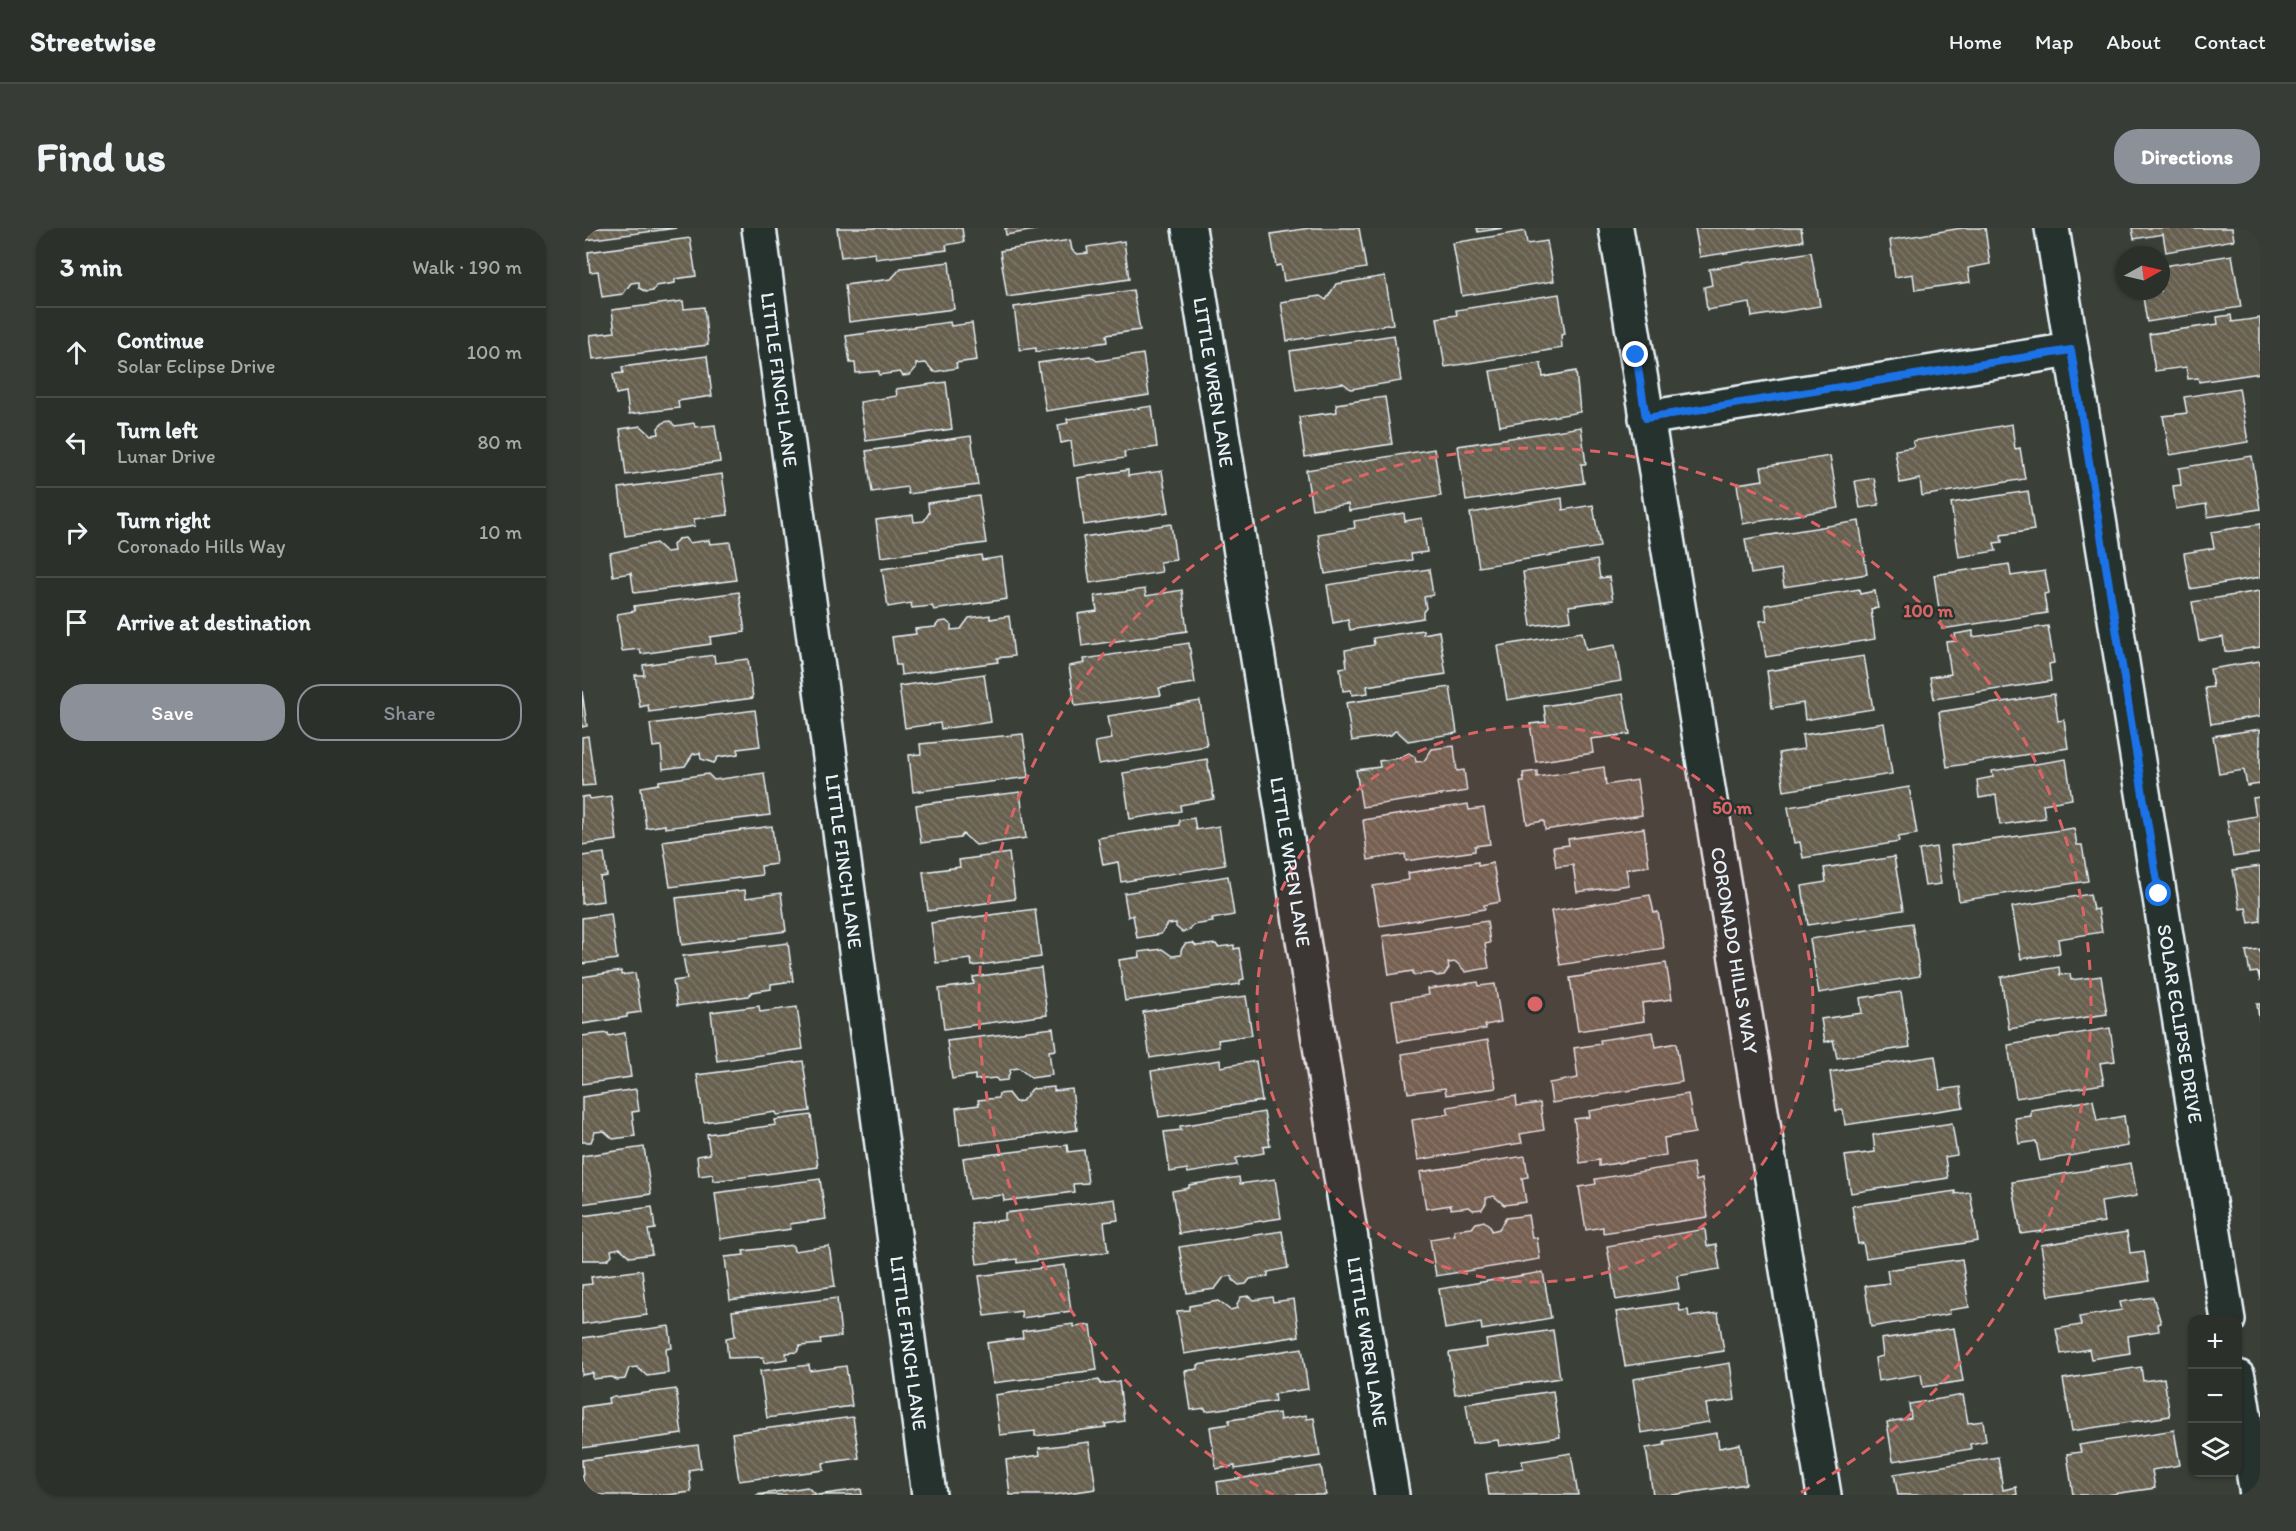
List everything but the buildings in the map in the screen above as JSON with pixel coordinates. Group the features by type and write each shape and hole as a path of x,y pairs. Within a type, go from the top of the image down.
{"street":[{"name":"LITTLE FINCH LANE","path":"759,228 929,1495"},
{"name":"LITTLE WREN LANE","path":"1189,228 1392,1495"},
{"name":"CORONADO HILLS WAY","path":"1616,228 1824,1495"},
{"name":"SOLAR ECLIPSE DRIVE","path":"2052,228 2227,1315"},
{"path":"1646,418 2071,350"},
{"path":"2242,1402 2257,1495"}],"route":[{"path":"1636,355 1646,418 2071,350 2159,894"}]}
